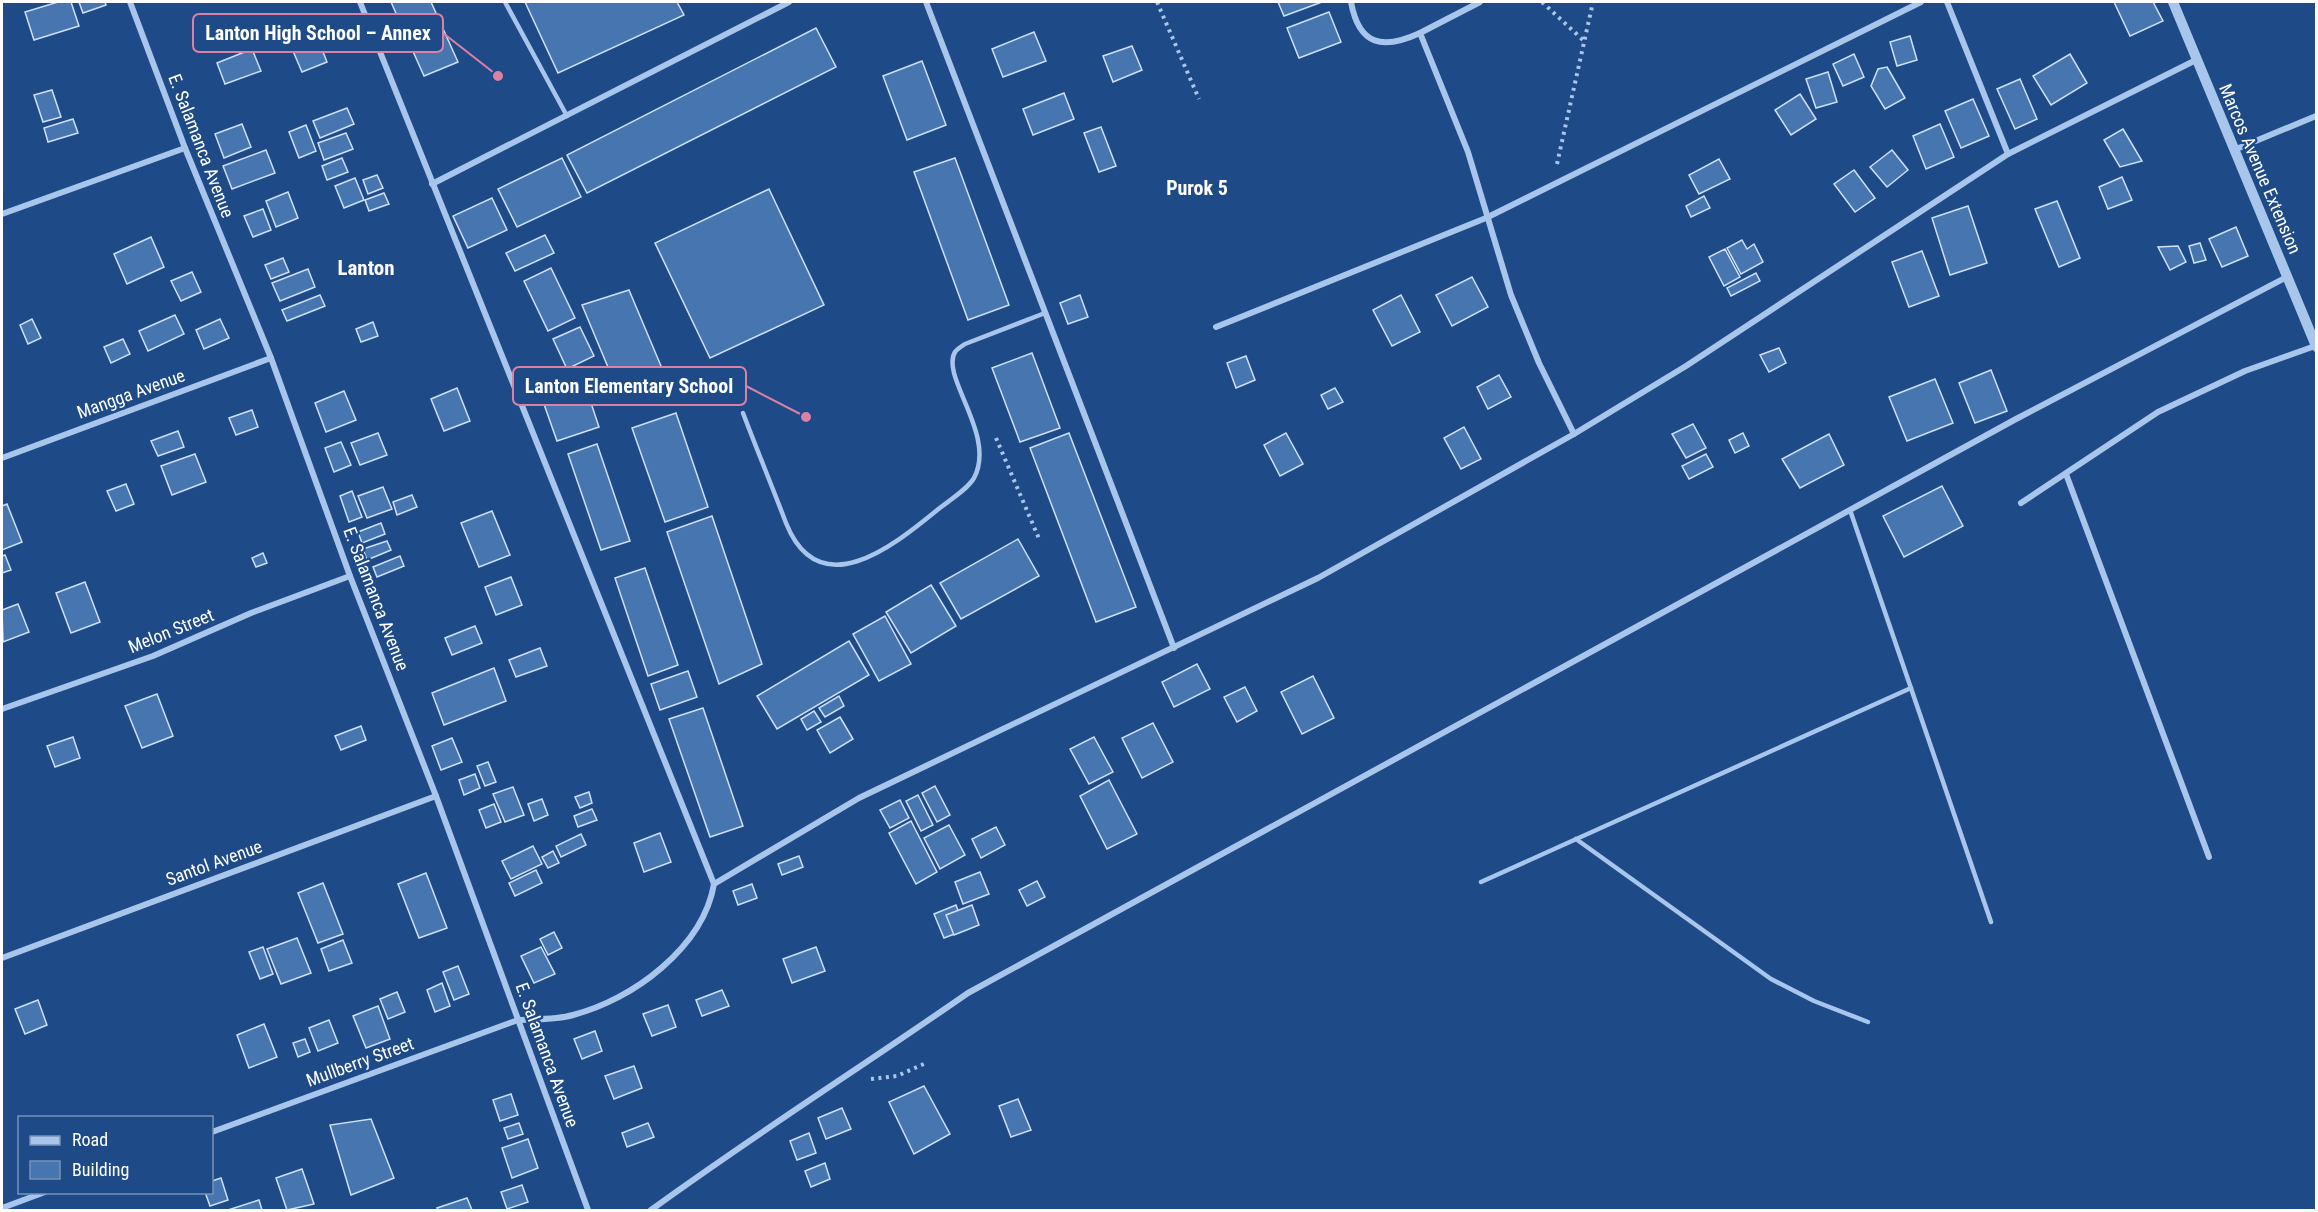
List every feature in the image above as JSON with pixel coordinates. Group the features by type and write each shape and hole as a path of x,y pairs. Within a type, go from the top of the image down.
{"street":[{"name":"E. Salamanca Avenue","path":"130,2 184,148 271,358 350,576 436,796 588,1210"},
{"path":"360,2 714,884 859,798 1318,578 1574,434 1794,297 2008,154 2196,60"},
{"path":"432,184 789,2"},
{"path":"926,2 1174,648"},
{"path":"1351,2 1354,16 1363,32 1377,43 1400,42 1480,2"},
{"path":"1216,327 1486,218 1921,2"},
{"path":"1947,2 2008,154"},
{"name":"Marcos Avenue Extension","path":"2173,2 2316,347"},
{"path":"1420,33 1468,152 1511,295 1539,363 1574,434"},
{"path":"2234,150 2316,116"},
{"path":"2,214 184,148"},
{"path":"651,1210 724,1157 860,1068 968,993 2016,419 2287,278"},
{"path":"2021,503 2168,407 2245,370 2316,347"},
{"name":"Mangga Avenue","path":"2,458 271,358"},
{"path":"2066,474 2209,857"},
{"name":"Melon Street","path":"2,709 153,656 251,613 350,576"},
{"name":"Santol Avenue","path":"2,958 436,796"},
{"name":"Mullberry Street","path":"213,1132 518,1020 571,1016 618,1000 638,988 689,938 711,904 714,884"},
{"path":"2,1208 40,1194"}],"lane":[{"path":"505,2 567,116"},
{"path":"743,413 790,532 810,557 832,567 860,561 910,532 973,481 981,456 980,443 955,375 952,363 955,352 965,344 1045,313"},
{"path":"1850,510 1990,922"},
{"path":"1481,882 1911,688"},
{"path":"1576,839 1771,979 1814,1001 1868,1022"}],"path":[{"path":"1157,2 1199,99"},
{"path":"1542,2 1584,40"},
{"path":"1552,185 1593,2"},
{"path":"993,431 1040,540"},
{"path":"860,1068 874,1080 882,1080 897,1077 926,1063"}],"building":[{"path":"58,2 71,2 79,26 34,40 25,12"},
{"path":"79,2 105,2 106,5 83,13"},
{"path":"391,2 431,2 458,62 424,76"},
{"path":"525,2 677,2 684,15 558,73"},
{"path":"1278,2 1322,2 1284,16"},
{"path":"2114,2 2153,2 2163,21 2130,36"},
{"path":"1329,12 1341,42 1299,58 1287,28"},
{"path":"816,28 836,67 587,193 567,155"},
{"path":"1034,32 1046,61 1003,77 992,49"},
{"path":"316,34 327,62 302,72 290,44"},
{"path":"1910,36 1917,60 1897,66 1890,42"},
{"path":"1132,46 1142,70 1113,82 1103,56"},
{"path":"252,49 261,71 225,84 217,63"},
{"path":"1854,54 1864,77 1843,86 1833,64"},
{"path":"2070,54 2087,83 2051,105 2033,76"},
{"path":"922,61 946,125 907,140 883,76"},
{"path":"1887,67 1905,98 1885,109 1871,86 1878,69"},
{"path":"1828,72 1837,102 1816,108 1806,79"},
{"path":"2020,79 2037,119 2015,129 1997,89"},
{"path":"52,90 61,117 43,122 34,95"},
{"path":"1064,93 1074,119 1033,135 1023,109"},
{"path":"1800,94 1816,119 1791,135 1775,110"},
{"path":"1973,99 1989,136 1961,148 1945,111"},
{"path":"347,108 354,124 320,138 313,121"},
{"path":"73,119 78,133 48,142 44,128"},
{"path":"242,124 251,147 224,158 215,134"},
{"path":"1940,124 1954,157 1926,169 1913,136"},
{"path":"306,125 316,151 299,158 289,132"},
{"path":"1101,127 1116,166 1099,172 1084,133"},
{"path":"2123,129 2142,161 2120,167 2104,140"},
{"path":"346,133 353,149 324,160 318,143"},
{"path":"266,150 275,173 232,189 223,166"},
{"path":"1892,150 1908,170 1887,187 1870,167"},
{"path":"342,158 348,172 327,180 322,166"},
{"path":"562,158 581,197 517,227 498,189"},
{"path":"955,158 1009,305 968,320 914,172"},
{"path":"1719,159 1730,179 1699,194 1689,175"},
{"path":"1854,170 1875,198 1855,212 1834,184"},
{"path":"377,175 383,188 368,194 363,180"},
{"path":"2122,177 2132,200 2108,209 2099,187"},
{"path":"355,178 364,200 344,208 335,186"},
{"path":"769,189 824,305 710,358 655,243"},
{"path":"288,192 298,218 276,227 266,201"},
{"path":"384,193 389,204 369,211 365,200"},
{"path":"1704,196 1710,208 1691,217 1686,206"},
{"path":"492,198 507,230 468,248 453,216"},
{"path":"2057,201 2080,258 2059,267 2035,209"},
{"path":"1968,206 1987,263 1950,275 1932,218"},
{"path":"263,209 271,230 253,237 244,216"},
{"path":"2236,227 2248,256 2222,267 2209,239"},
{"path":"545,235 554,253 515,271 506,253"},
{"path":"151,237 164,267 127,284 114,254"},
{"path":"1742,240 1747,249 1754,244 1763,262 1741,274 1727,248"},
{"path":"2200,243 2206,260 2194,263 2189,246"},
{"path":"2178,246 2186,262 2170,270 2158,247"},
{"path":"1725,249 1740,277 1724,286 1709,257"},
{"path":"1922,251 1939,296 1909,307 1892,262"},
{"path":"283,258 289,272 271,279 265,265"},
{"path":"551,268 575,318 548,331 524,281"},
{"path":"308,269 315,287 280,301 272,283"},
{"path":"192,272 201,292 181,301 171,281"},
{"path":"1756,273 1760,281 1731,296 1727,288"},
{"path":"1472,277 1488,307 1452,326 1436,295"},
{"path":"629,290 669,385 623,403 582,305"},
{"path":"320,295 325,306 287,321 282,310"},
{"path":"1080,295 1088,317 1068,324 1060,303"},
{"path":"1401,295 1420,332 1392,346 1373,310"},
{"path":"175,315 184,334 148,351 139,331"},
{"path":"32,319 41,338 28,344 20,325"},
{"path":"220,319 229,338 204,349 196,330"},
{"path":"373,322 378,336 361,342 356,329"},
{"path":"580,327 594,356 567,369 553,339"},
{"path":"123,339 130,354 111,363 104,347"},
{"path":"1779,348 1786,363 1769,372 1760,355"},
{"path":"1032,353 1060,428 1020,442 992,368"},
{"path":"1246,356 1255,380 1236,388 1227,363"},
{"path":"1991,370 2007,411 1975,423 1959,383"},
{"path":"1499,375 1511,397 1488,409 1477,387"},
{"path":"582,376 599,427 557,441 539,390"},
{"path":"1935,379 1953,423 1907,441 1889,397"},
{"path":"457,388 470,421 444,431 431,399"},
{"path":"1335,388 1343,402 1328,409 1321,395"},
{"path":"344,391 356,420 326,432 315,403"},
{"path":"252,410 258,427 236,435 229,418"},
{"path":"676,413 708,507 665,522 632,428"},
{"path":"1693,424 1706,448 1686,458 1672,434"},
{"path":"1464,427 1481,459 1461,469 1444,438"},
{"path":"178,431 184,447 158,456 151,441"},
{"path":"378,433 387,455 360,465 351,443"},
{"path":"1069,433 1136,607 1096,622 1030,448"},
{"path":"1286,433 1303,464 1280,476 1264,445"},
{"path":"1743,433 1749,446 1735,453 1729,440"},
{"path":"1829,434 1844,465 1800,488 1782,459"},
{"path":"341,442 351,465 334,472 325,448"},
{"path":"597,444 630,541 601,550 568,454"},
{"path":"195,454 206,482 172,495 161,466"},
{"path":"1706,454 1713,467 1689,479 1682,466"},
{"path":"126,484 134,504 116,511 107,491"},
{"path":"1942,486 1963,526 1904,557 1883,516"},
{"path":"383,487 392,509 367,518 358,496"},
{"path":"352,491 362,517 349,522 340,496"},
{"path":"412,495 417,507 397,515 393,502"},
{"path":"7,504 22,542 2,550 2,506"},
{"path":"492,511 510,555 479,567 461,523"},
{"path":"712,516 762,664 719,684 667,532"},
{"path":"381,523 385,534 362,543 358,532"},
{"path":"1018,539 1039,576 961,619 940,583"},
{"path":"387,541 391,550 367,560 363,549"},
{"path":"263,553 267,563 256,567 252,558"},
{"path":"5,555 11,570 2,573 2,556"},
{"path":"400,556 404,566 377,577 373,567"},
{"path":"645,568 678,665 648,676 615,578"},
{"path":"511,577 522,605 496,615 485,587"},
{"path":"85,582 100,622 71,633 56,593"},
{"path":"931,585 956,626 911,653 886,612"},
{"path":"18,604 29,632 3,642 2,610"},
{"path":"885,616 911,664 879,681 853,634"},
{"path":"475,626 482,643 452,655 445,638"},
{"path":"849,641 869,675 777,729 757,696"},
{"path":"540,648 547,666 516,677 509,660"},
{"path":"1197,664 1210,689 1174,707 1162,682"},
{"path":"494,668 506,701 444,725 432,693"},
{"path":"688,671 697,697 660,710 651,684"},
{"path":"1313,676 1334,718 1302,734 1281,692"},
{"path":"1245,687 1257,711 1237,722 1224,697"},
{"path":"157,694 173,736 142,748 125,706"},
{"path":"839,696 844,706 825,717 819,708"},
{"path":"703,708 743,826 710,837 669,719"},
{"path":"814,711 821,722 807,730 801,719"},
{"path":"840,717 853,739 830,753 817,730"},
{"path":"1153,723 1173,762 1142,778 1122,738"},
{"path":"361,726 366,740 341,750 335,736"},
{"path":"73,737 80,758 55,767 47,746"},
{"path":"1094,737 1113,772 1089,784 1070,749"},
{"path":"452,738 462,762 441,770 432,746"},
{"path":"488,762 496,782 485,786 477,766"},
{"path":"475,774 480,788 464,795 459,780"},
{"path":"1109,780 1137,834 1107,849 1080,796"},
{"path":"935,786 950,815 937,822 922,793"},
{"path":"513,787 524,815 505,822 493,794"},
{"path":"589,792 592,803 580,808 575,797"},
{"path":"918,795 933,825 921,831 906,801"},
{"path":"542,799 548,815 534,821 528,804"},
{"path":"900,800 909,818 890,828 880,810"},
{"path":"494,804 501,822 486,828 479,810"},
{"path":"592,809 597,820 578,827 574,816"},
{"path":"911,821 937,872 916,884 889,833"},
{"path":"949,825 965,855 940,869 924,838"},
{"path":"996,827 1005,845 981,858 972,839"},
{"path":"660,833 671,862 644,872 634,843"},
{"path":"581,834 586,845 561,857 556,846"},
{"path":"533,846 542,864 511,879 502,861"},
{"path":"553,851 559,863 548,868 542,857"},
{"path":"799,856 803,867 782,875 778,864"},
{"path":"536,870 542,883 515,896 509,883"},
{"path":"980,872 989,894 963,904 955,882"},
{"path":"426,873 447,928 419,938 398,884"},
{"path":"1037,881 1045,897 1027,906 1019,890"},
{"path":"323,883 343,934 318,943 298,893"},
{"path":"752,884 757,898 738,905 733,891"},
{"path":"956,905 965,930 944,938 934,914"},
{"path":"972,905 979,925 954,935 946,915"},
{"path":"554,932 562,948 548,955 540,939"},
{"path":"297,938 311,973 281,984 267,949"},
{"path":"343,940 352,963 329,971 321,949"},
{"path":"263,947 273,974 260,979 249,952"},
{"path":"541,947 555,974 534,983 521,956"},
{"path":"816,947 825,971 792,983 783,959"},
{"path":"458,966 469,994 454,1000 443,972"},
{"path":"442,983 450,1006 435,1012 427,990"},
{"path":"722,990 729,1006 702,1016 696,1000"},
{"path":"397,992 405,1012 388,1019 380,999"},
{"path":"38,1000 47,1025 25,1034 15,1009"},
{"path":"668,1005 676,1027 652,1036 643,1014"},
{"path":"378,1006 390,1039 366,1048 353,1016"},
{"path":"329,1020 338,1043 318,1051 309,1028"},
{"path":"264,1024 277,1057 249,1068 237,1035"},
{"path":"595,1031 602,1051 582,1059 574,1039"},
{"path":"305,1039 310,1052 298,1057 293,1043"},
{"path":"634,1066 642,1088 614,1099 605,1076"},
{"path":"924,1086 950,1134 914,1154 889,1102"},
{"path":"511,1094 518,1115 500,1121 493,1100"},
{"path":"1018,1099 1031,1130 1011,1137 999,1106"},
{"path":"842,1108 851,1129 826,1139 818,1118"},
{"path":"371,1119 394,1178 351,1195 330,1125"},
{"path":"519,1123 523,1134 508,1139 504,1128"},
{"path":"648,1123 654,1137 627,1147 622,1133"},
{"path":"809,1133 816,1153 797,1160 790,1141"},
{"path":"528,1139 538,1168 512,1178 502,1148"},
{"path":"825,1163 830,1179 811,1187 805,1171"},
{"path":"302,1169 314,1204 287,1210 276,1178"},
{"path":"221,1178 228,1200 210,1206 206,1194 213,1194 213,1181"},
{"path":"522,1185 528,1202 507,1209 501,1192"},
{"path":"467,1198 472,1210 438,1210 437,1208"},
{"path":"259,1200 262,1210 228,1210"}],"place":[{"name":"Lanton High School – Annex","path":"498,76"},
{"name":"Lanton Elementary School","path":"806,417"}],"district":[{"name":"Purok 5","path":"1197,188"},
{"name":"Lanton","path":"366,268"}]}
